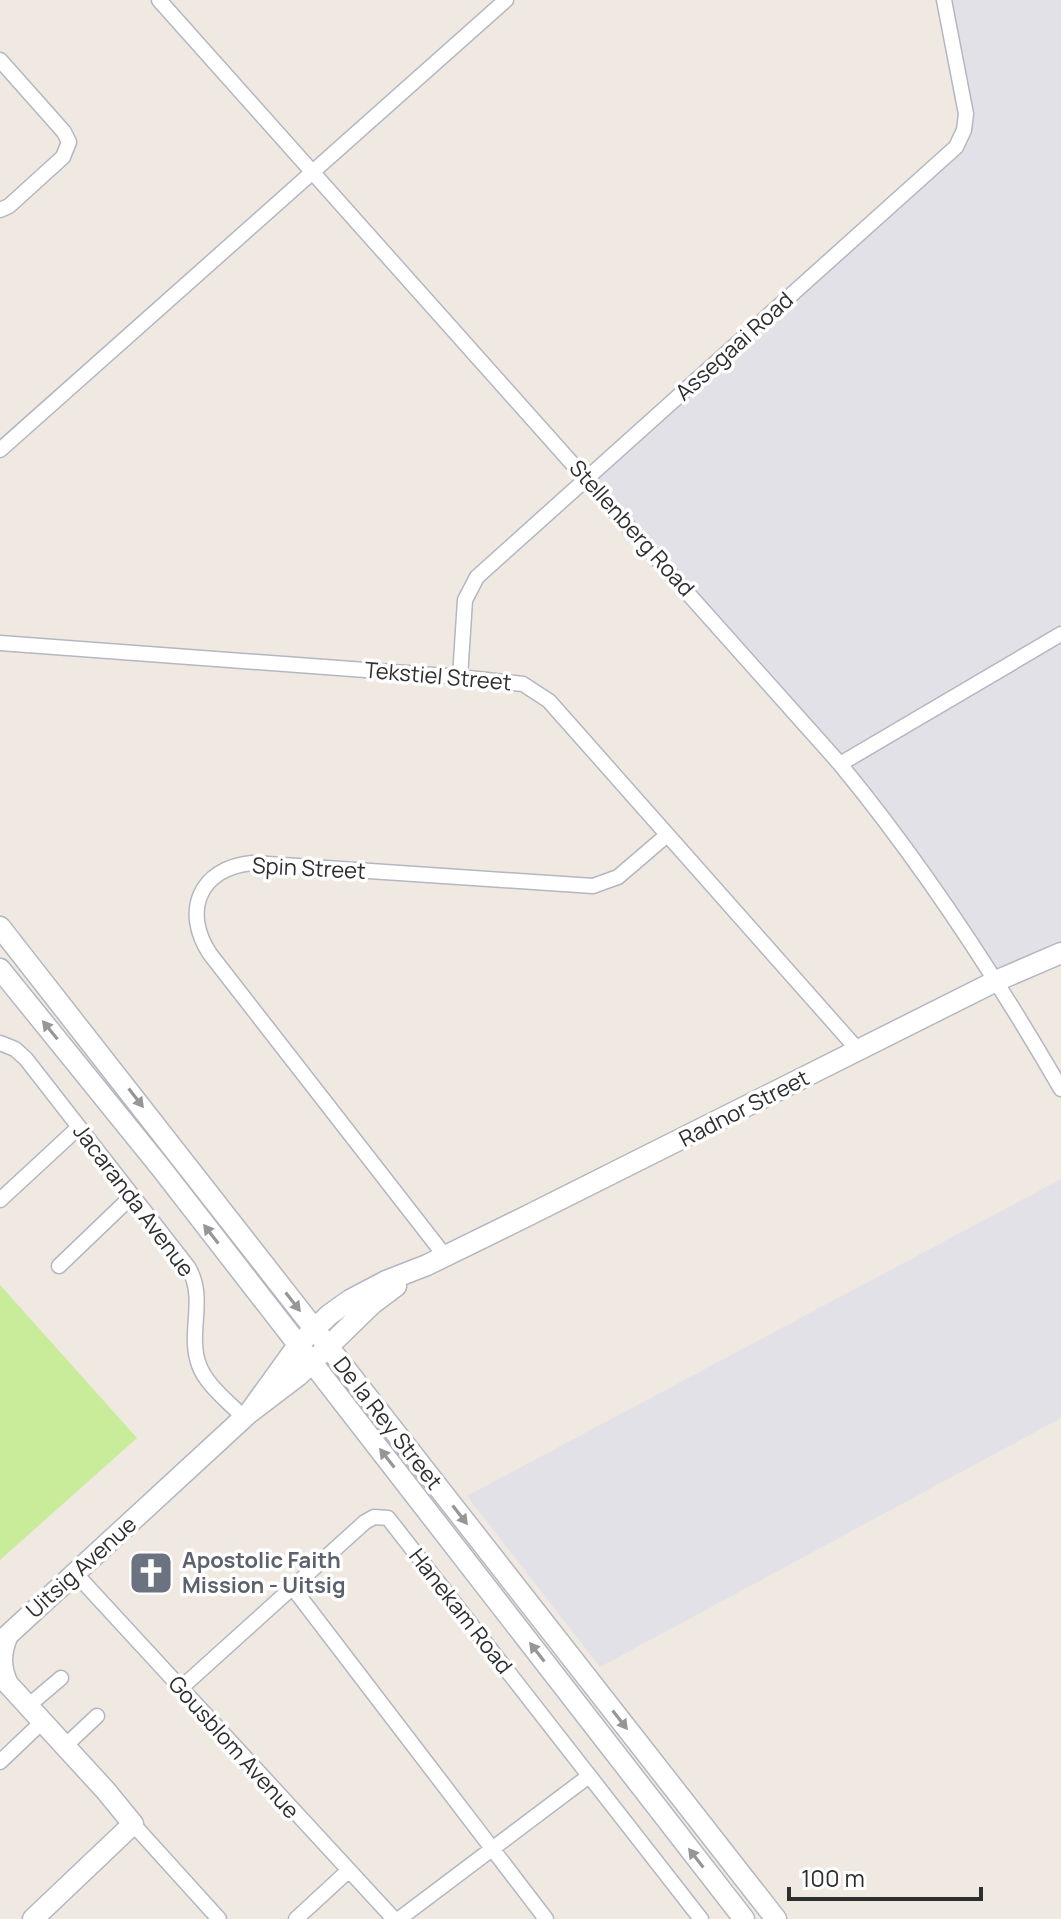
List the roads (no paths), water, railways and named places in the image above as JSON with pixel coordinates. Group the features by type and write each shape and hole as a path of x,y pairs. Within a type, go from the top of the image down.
{"main road":[{"name":"De la Rey Street","path":"0,927 776,1919"},
{"name":"Radnor Street","path":"298,1345 350,1300 386,1281 436,1260 996,981 1061,953"},
{"name":"De la Rey Street","path":"0,969 161,1168 744,1919"},
{"name":"Radnor Street","path":"312,1363 372,1304 436,1260"},
{"name":"Uitsig Avenue","path":"246,1415 298,1345"},
{"name":"Uitsig Avenue","path":"133,1824 4,1678 0,1657 2,1649 8,1635 246,1415 312,1363"},
{"path":"33,1919 133,1824"}],"street":[{"name":"Stellenberg Road","path":"159,0 840,764 928,877 1061,1089"},
{"path":"0,450 506,0"},
{"name":"Assegaai Road","path":"460,677 464,608 472,583 482,571 956,147 964,130 966,114 944,0"},
{"path":"0,60 64,132 69,142 63,157 9,206 0,210"},
{"path":"840,764 1061,634"},
{"name":"Tekstiel Street","path":"0,643 514,682 541,694 858,1050"},
{"name":"Spin Street","path":"436,1260 210,954 196,926 195,915 200,897 206,886 222,871 231,866 252,863 593,886 618,877 667,835"},
{"name":"Jacaranda Avenue","path":"0,1043 21,1053 195,1279 198,1296 196,1346 200,1368 246,1415"},
{"path":"0,1200 79,1127"},
{"path":"59,1266 132,1196"},
{"name":"Hanekam Road","path":"181,1688 365,1522 374,1517 388,1518 700,1919"},
{"name":"Gousblom Avenue","path":"75,1573 348,1871 396,1919"},
{"path":"293,1588 546,1919"},
{"path":"0,1762 61,1678"},
{"path":"65,1746 97,1716"},
{"path":"396,1919 589,1776"},
{"name":"Uitsig Avenue","path":"133,1824 219,1919"},
{"path":"296,1919 348,1871"}],"place":[{"name":"Apostolic Faith Mission - Uitsig","path":"151,1573"}]}
